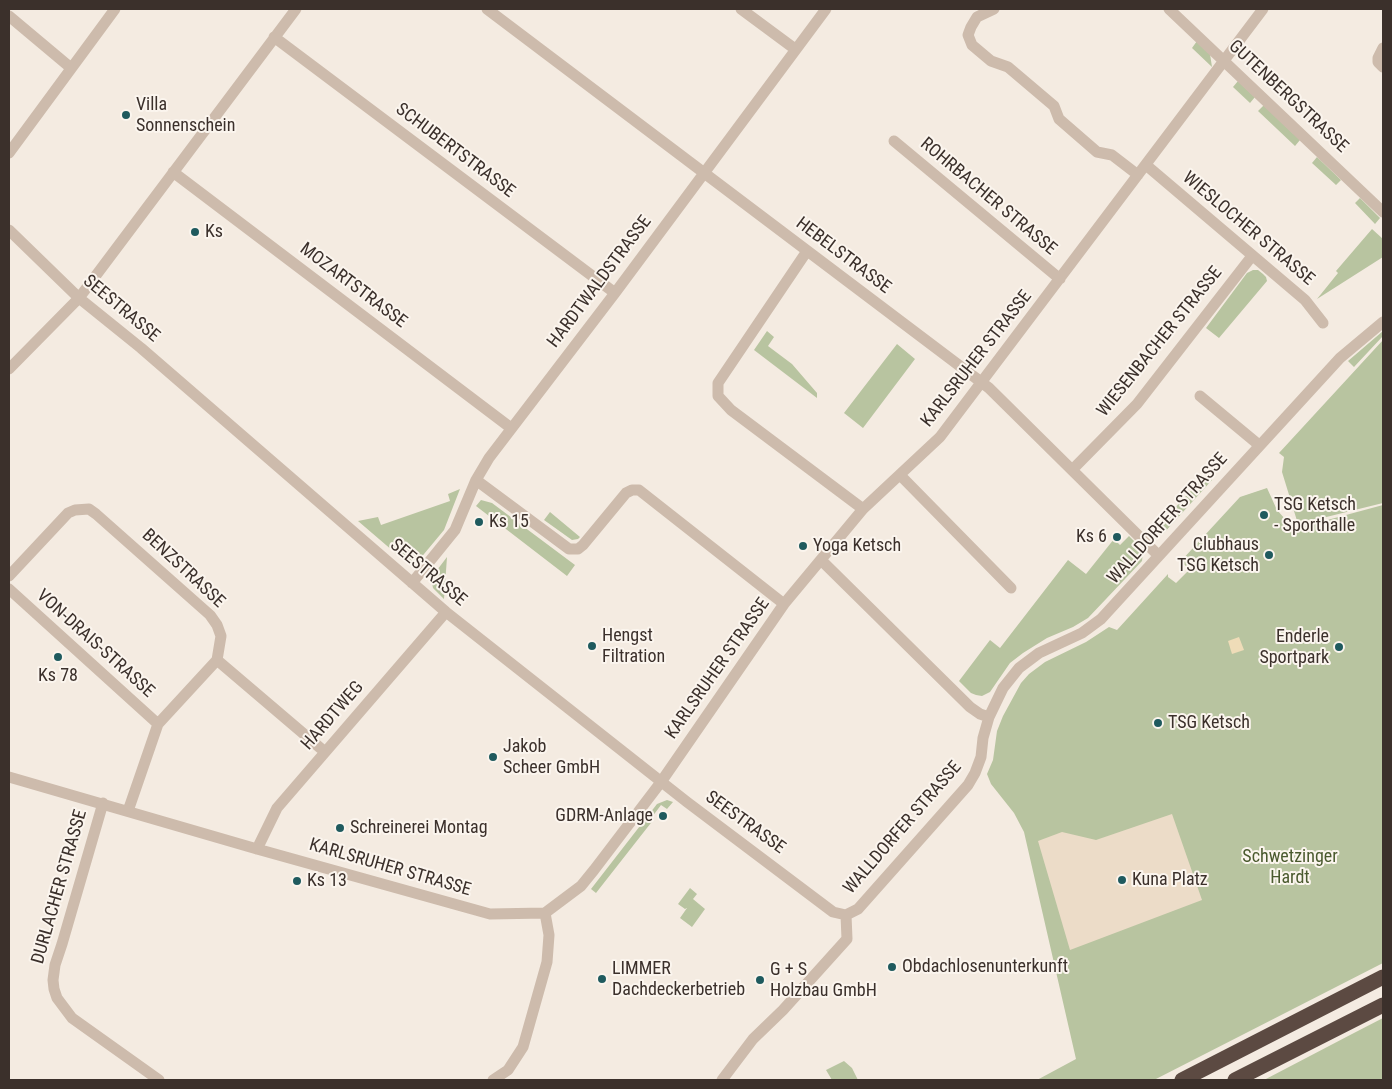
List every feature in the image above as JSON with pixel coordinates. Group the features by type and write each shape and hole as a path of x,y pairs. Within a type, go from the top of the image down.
{"highway":[{"path":"1182,1080 1383,977"},
{"path":"1235,1080 1383,1004"}],"street":[{"path":"9,153 114,9"},
{"path":"9,369 79,298 296,9"},
{"name":"HEBELSTRASSE","path":"488,9 982,383 1158,555"},
{"path":"741,9 795,49"},
{"name":"HARDTWALDSTRASSE","path":"412,583 455,530 476,480 489,458 615,293 826,9"},
{"path":"994,9 977,17 970,27 968,35 972,45 991,62 1008,67 1054,106 1060,119 1097,152 1112,155 1138,175"},
{"name":"GUTENBERGSTRASSE","path":"1169,9 1383,212"},
{"name":"KARLSRUHER STRASSE","path":"9,777 490,914 545,913 581,886 661,782 784,604 863,509 940,437 1060,280 1262,9"},
{"path":"9,16 71,68"},
{"name":"SCHUBERTSTRASSE","path":"274,37 615,293"},
{"path":"1383,48 1378,58 1378,62 1383,67"},
{"name":"ROHRBACHER STRASSE","path":"894,141 1060,280"},
{"name":"WIESLOCHER STRASSE","path":"1146,165 1305,300 1323,323"},
{"name":"MOZARTSTRASSE","path":"173,172 511,428"},
{"name":"SEESTRASSE","path":"9,230 79,298 141,348 446,612 661,782 833,912 846,915"},
{"path":"808,251 718,383 718,396 731,410 863,509"},
{"name":"WIESENBACHER STRASSE","path":"1072,470 1137,404 1252,256"},
{"name":"WALLDORFER STRASSE","path":"722,1080 753,1039 783,1010 847,939 846,915 858,909 968,785 981,757 983,738 989,717 1003,688 1019,668 1039,653 1082,634 1100,620 1340,358 1383,322"},
{"path":"1200,396 1259,445"},
{"path":"900,475 1011,588"},
{"path":"476,480 569,549 578,549 583,545 626,493 632,490 639,490 784,604"},
{"name":"BENZSTRASSE","path":"9,576 68,513 75,510 89,509 210,615 218,625 221,636 217,660"},
{"path":"821,560 970,707 980,714 989,717"},
{"name":"VON-DRAIS-STRASSE","path":"9,589 158,724"},
{"name":"HARDTWEG","path":"257,849 277,808 446,612"},
{"path":"128,811 158,724 217,660 325,752"},
{"name":"DURLACHER STRASSE","path":"103,803 52,980 57,998 72,1018 159,1080"},
{"path":"493,1080 508,1070 523,1047 547,962 549,936 545,913"}],"green space":[{"path":"1197,41 1210,54 1212,67 1192,48"},
{"path":"1238,81 1255,97 1250,103 1233,87"},
{"path":"1264,105 1300,140 1295,146 1258,111"},
{"path":"1317,157 1341,180 1336,185 1312,163"},
{"path":"1360,198 1380,218 1375,224 1355,203"},
{"path":"1372,229 1383,239 1383,257 1317,299 1338,273 1336,271"},
{"path":"1258,270 1266,277 1267,281 1219,338 1206,328 1247,273"},
{"path":"767,331 774,337 768,346 792,364 817,393 817,398 754,350"},
{"path":"1383,331 1383,336 1354,367 1348,361"},
{"path":"1383,340 1383,503 1298,524 1282,472 1284,457 1279,453"},
{"path":"897,344 915,359 863,428 844,413"},
{"path":"1206,475 1212,480 1163,534 1157,536 1151,533"},
{"name":"Schwetzinger Hardt","path":"1267,488 1277,510 1294,529 1383,505 1383,963 1154,1080 1037,1080 1076,1059 1024,832 1014,813 991,784 987,774 993,760 997,731 1021,683 1029,674 1045,662 1086,642 1109,627 1117,630 1168,574 1168,577 1176,583 1189,570 1181,561 1240,497"},
{"path":"460,489 444,530 419,560 413,563 407,563 358,521 378,517 381,525 450,501 448,494"},
{"path":"481,500 492,503 575,565 567,576 476,506"},
{"path":"550,512 580,537 572,540 544,520"},
{"path":"1129,536 1141,548 1143,552 1142,561 1088,618 1073,627 1047,638 1023,653 1010,663 990,692 982,696 971,693 959,681 990,640 1000,648 1068,560 1086,574 1114,539 1120,545"},
{"path":"447,557 444,599 433,588 431,578"},
{"path":"667,800 673,802 667,809 661,805 652,817 654,819 596,893 591,889 657,804"},
{"path":"690,888 697,894 693,899 705,909 692,927 680,918 687,908 685,909 678,904"},
{"path":"1383,1018 1383,1080 1264,1080 1352,1034"},
{"path":"844,1061 852,1068 858,1080 832,1080 826,1070"}],"sand":[{"path":"1239,637 1244,650 1232,654 1228,641"}],"shaded area":[{"name":"Kuna Platz","path":"1172,814 1202,900 1070,950 1038,841 1062,832 1096,840"}],"place":[{"name":"Villa Sonnenschein","path":"126,115"},
{"name":"Ks","path":"195,232"},
{"name":"TSG Ketsch - Sporthalle","path":"1264,515"},
{"name":"Ks 15","path":"479,522"},
{"name":"Ks 6","path":"1117,537"},
{"name":"Yoga Ketsch","path":"803,546"},
{"name":"Clubhaus TSG Ketsch","path":"1269,555"},
{"name":"Hengst Filtration","path":"592,646"},
{"name":"Enderle Sportpark","path":"1339,647"},
{"name":"Ks 78","path":"58,657"},
{"name":"TSG Ketsch","path":"1158,723"},
{"name":"Jakob Scheer GmbH","path":"493,757"},
{"name":"GDRM-Anlage","path":"663,816"},
{"name":"Schreinerei Montag","path":"340,828"},
{"name":"Kuna Platz","path":"1122,880"},
{"name":"Ks 13","path":"297,881"},
{"name":"Obdachlosenunterkunft","path":"892,967"},
{"name":"LIMMER Dachdeckerbetrieb","path":"602,979"},
{"name":"G + S Holzbau GmbH","path":"760,980"}]}
